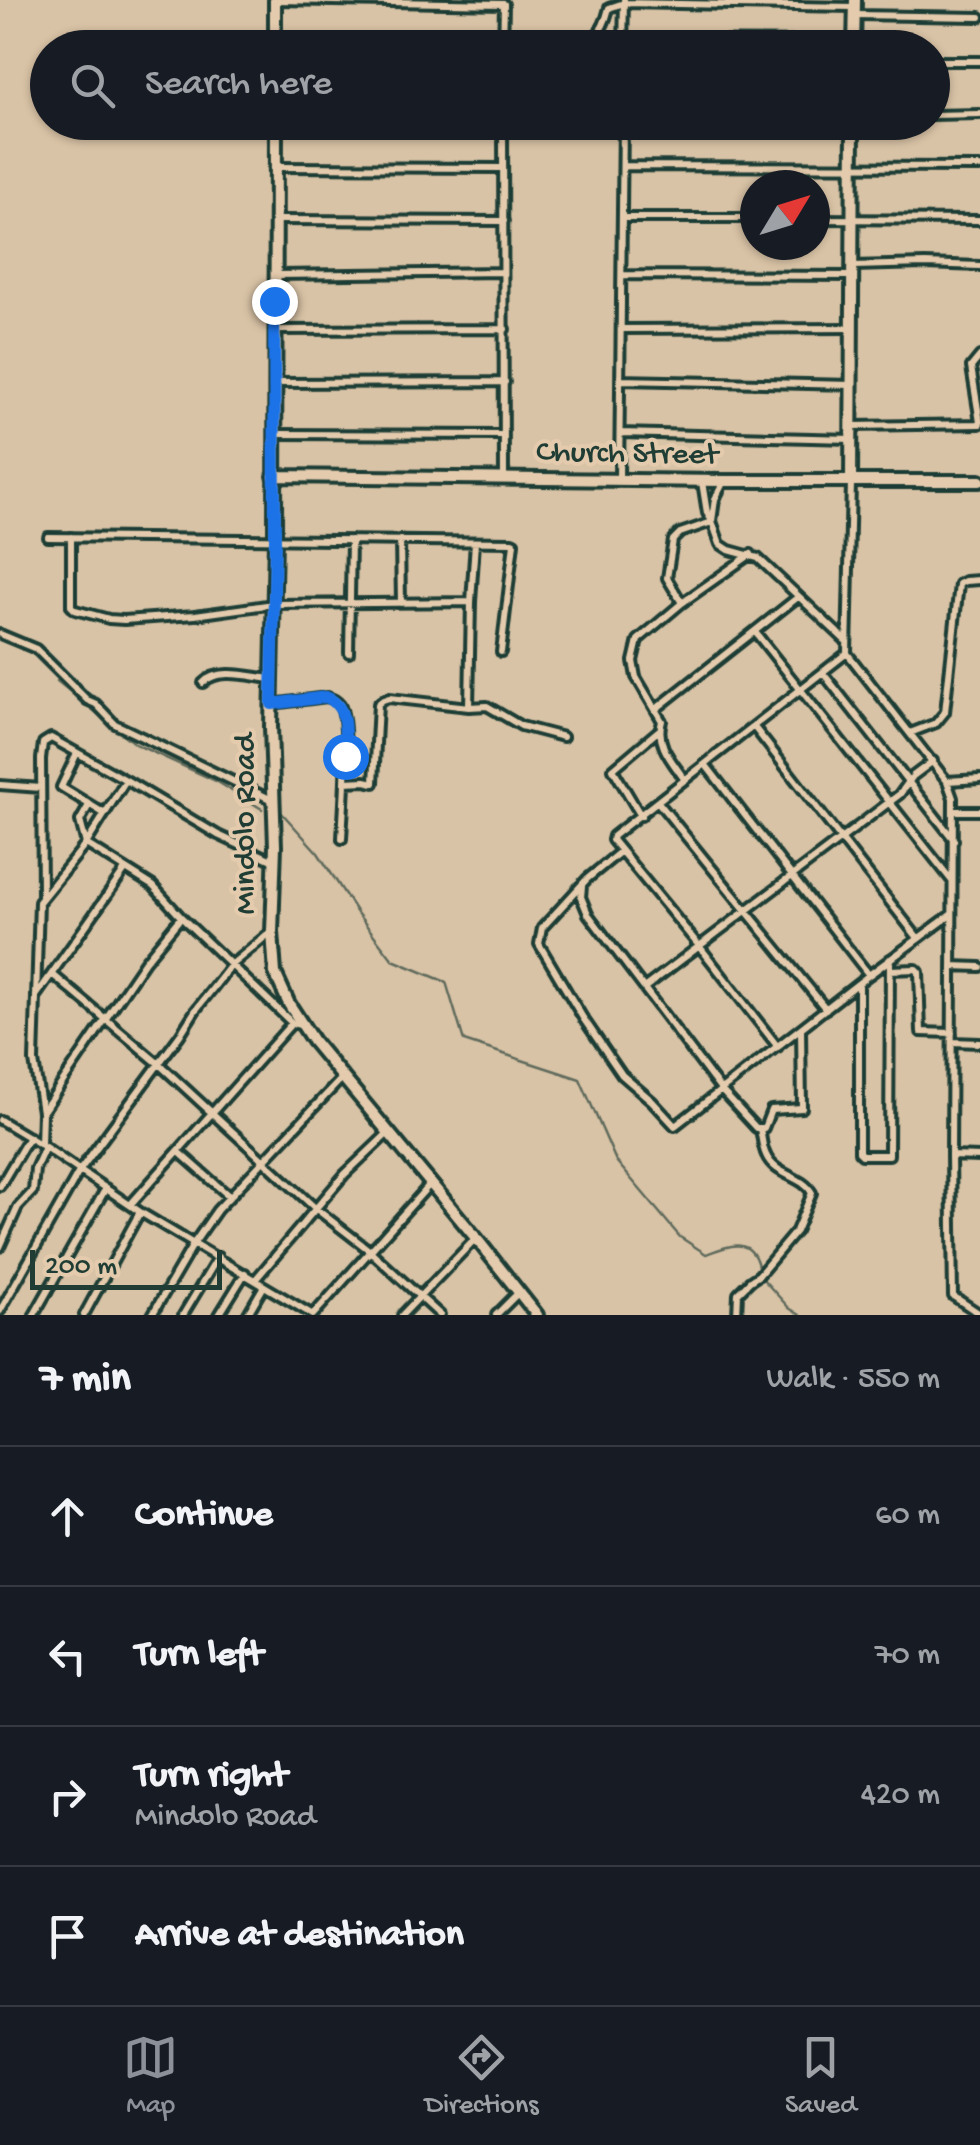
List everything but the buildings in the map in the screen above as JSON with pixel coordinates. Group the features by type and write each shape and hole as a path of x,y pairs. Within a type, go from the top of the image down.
{"street":[{"path":"275,30 275,0 504,2 504,30"},
{"path":"623,30 624,2"},
{"path":"602,30 609,8 624,2 855,7 980,17"},
{"path":"950,61 980,61"},
{"path":"950,115 980,114"},
{"name":"Mindolo Road","path":"276,140 272,679 272,932 276,973 296,1024 537,1315"},
{"path":"504,140 504,478"},
{"path":"618,480 623,140"},
{"path":"853,140 854,328 847,654 947,780 953,798 952,1296 980,1314"},
{"path":"623,166 980,167"},
{"path":"276,167 503,168"},
{"path":"622,218 740,218"},
{"path":"830,218 980,220"},
{"path":"276,220 504,221"},
{"path":"622,275 853,271 925,264 980,266"},
{"path":"275,275 502,272"},
{"path":"622,330 854,328"},
{"path":"274,330 505,330"},
{"path":"620,433 852,432 980,423 970,367 980,356"},
{"path":"620,380 853,386"},
{"path":"276,383 505,382"},
{"path":"274,434 504,435"},
{"name":"Church Street","path":"274,476 980,481"},
{"path":"702,481 707,513 720,544 758,558 846,641"},
{"path":"712,521 724,481"},
{"path":"682,603 667,578 673,540 680,533 712,521"},
{"path":"48,536 514,543 502,652"},
{"path":"71,537 71,606 116,620 274,604 471,602"},
{"path":"350,653 351,540"},
{"path":"400,540 401,603"},
{"path":"469,706 475,542"},
{"path":"641,816 613,769 658,732 662,720 636,678 634,650 638,640 751,554"},
{"path":"910,733 936,722 945,712 959,584 980,580"},
{"path":"656,708 798,597"},
{"path":"754,632 953,882"},
{"path":"0,634 36,649 115,724 274,801"},
{"path":"778,1046 612,838 847,654"},
{"path":"823,673 954,840"},
{"path":"203,684 212,675 272,679"},
{"path":"272,704 326,697 340,705 344,715 342,839"},
{"path":"344,782 374,783 378,704 389,698 487,706 522,726 563,737"},
{"path":"754,727 918,938"},
{"path":"658,732 685,780"},
{"path":"42,896 41,759 43,743 51,738 218,836 274,861"},
{"path":"77,753 61,788 105,814"},
{"path":"644,988 900,794 913,776 932,762"},
{"path":"705,764 870,975"},
{"path":"947,780 980,778"},
{"path":"0,1248 18,1207 34,1191 35,1169 43,1145 34,1061 38,907 42,896 86,844 126,780"},
{"path":"0,785 41,788"},
{"path":"658,802 826,1009"},
{"path":"89,805 80,821 86,844 153,886 296,1024 130,1205"},
{"path":"954,811 980,810"},
{"path":"621,850 542,928 539,944 626,1080 675,1126 952,914"},
{"path":"36,997 126,870"},
{"path":"582,885 581,896 588,914 751,1125 760,1129 767,1126 770,1110 802,1108 801,1029"},
{"path":"42,1112 144,961 181,917"},
{"path":"0,1310 80,1170 231,965 272,932"},
{"path":"858,983 859,1152 889,1155 890,959"},
{"path":"952,966 980,966"},
{"path":"890,970 918,970 920,1032 980,1043"},
{"path":"52,974 159,1064 315,1208 370,1250 440,1315"},
{"path":"152,1315 194,1243 229,1196 342,1077"},
{"path":"0,1120 140,1212 313,1315 431,1183"},
{"path":"737,1315 738,1293 759,1275 796,1231 812,1193 807,1184 771,1163 760,1129"},
{"path":"255,1280 356,1162 388,1132"},
{"path":"0,1186 30,1137"},
{"path":"178,1151 229,1196"},
{"path":"951,1156 980,1157"},
{"path":"34,1315 106,1188"},
{"path":"84,1315 140,1212"},
{"path":"402,1315 476,1238"},
{"path":"183,1315 218,1257"},
{"path":"219,1315 244,1273"},
{"path":"247,1315 265,1286"},
{"path":"496,1315 518,1293"},
{"path":"286,1315 296,1305"},
{"path":"295,1315 296,1305"}],"waterway":[{"path":"57,681 135,744 216,781 262,809"},
{"path":"281,812 318,853 393,960 446,982 464,1041 580,1079 616,1161 680,1237 706,1254 732,1246 746,1248 752,1252 759,1272"},
{"path":"762,1278 800,1315"}],"route":[{"path":"274,301 272,704 326,697 334,700 344,715 345,756"}]}
